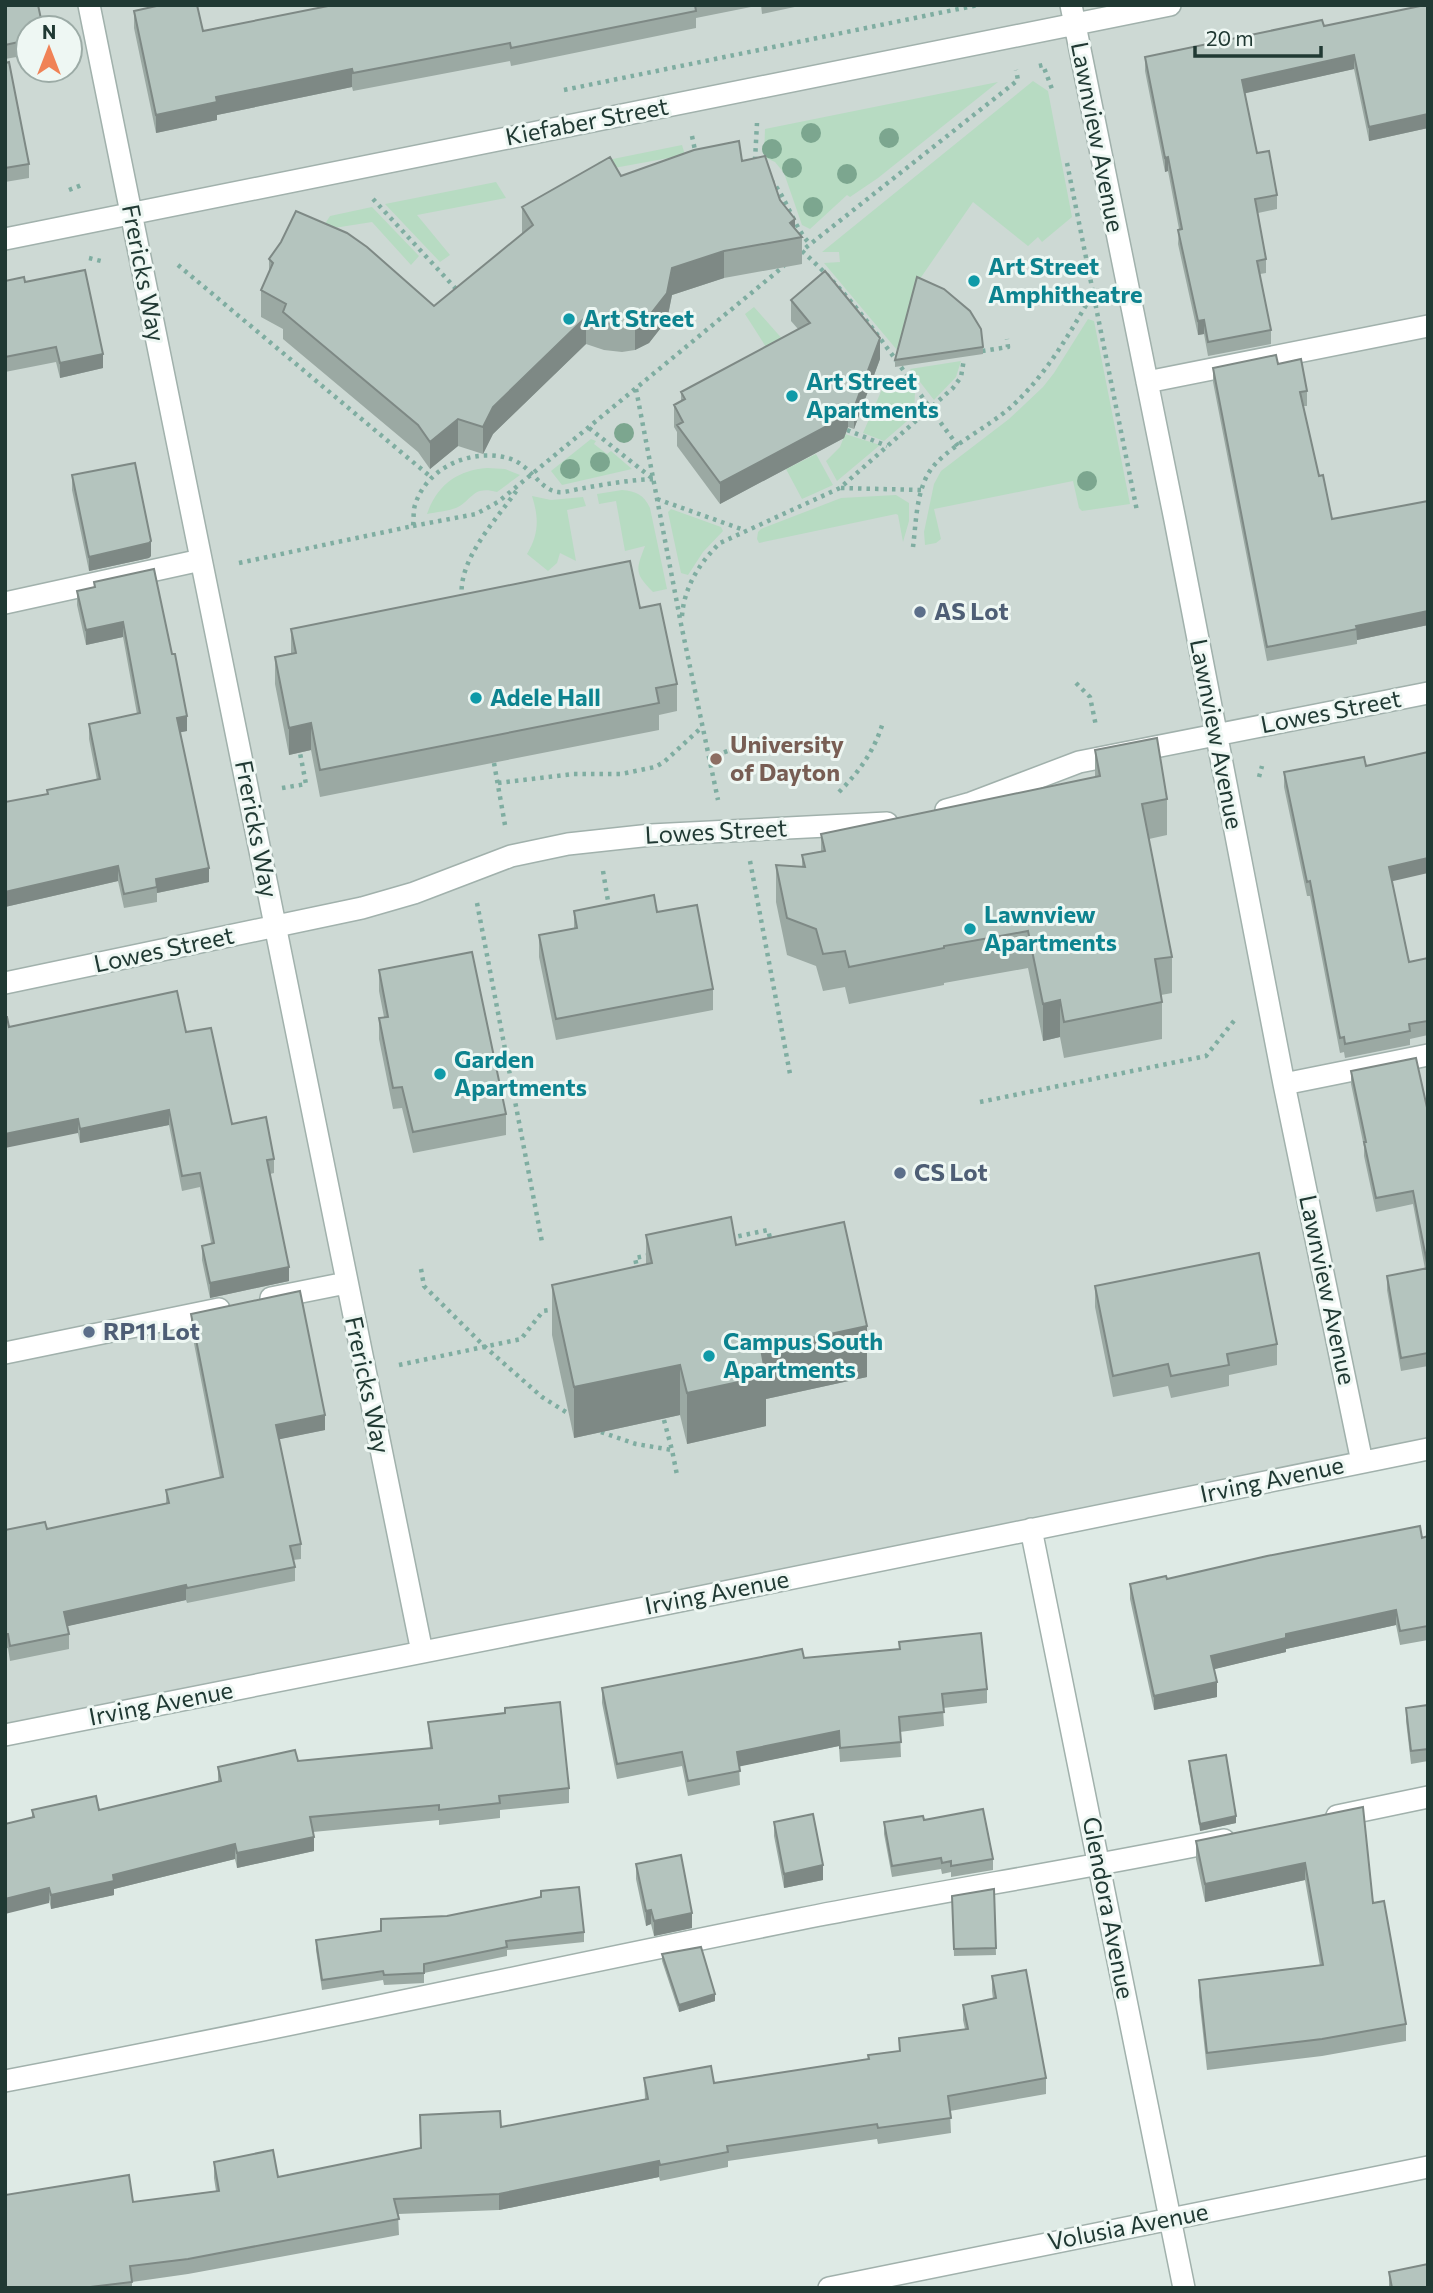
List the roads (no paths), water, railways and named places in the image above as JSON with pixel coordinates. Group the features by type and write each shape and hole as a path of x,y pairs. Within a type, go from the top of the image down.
{"street":[{"name":"Frericks Way","path":"89,5 422,1652"},
{"name":"Kiefaber Street","path":"5,239 1073,15 1170,5"},
{"name":"Lawnview Avenue","path":"1073,15 1284,1084 1362,1462"},
{"path":"1147,382 1428,326"},
{"path":"5,603 201,560"},
{"name":"Lowes Street","path":"925,815 971,803 1079,762 1428,693"},
{"name":"Lowes Street","path":"5,983 388,901 511,856 597,839 869,825 904,820"},
{"path":"1284,1084 1428,1055"},
{"path":"5,1353 346,1283"},
{"name":"Irving Avenue","path":"5,1735 1428,1449"},
{"name":"Glendora Avenue","path":"1031,1530 1184,2288"},
{"path":"1321,1819 1428,1797"},
{"path":"5,2081 860,1907 1100,1865 1241,1836"},
{"name":"Volusia Avenue","path":"829,2288 1428,2167"}],"place":[{"name":"Art Street Amphitheatre","path":"974,281"},
{"name":"Art Street","path":"569,319"},
{"name":"Art Street Apartments","path":"792,396"},
{"name":"AS Lot","path":"920,612"},
{"name":"Adele Hall","path":"476,698"},
{"name":"University of Dayton","path":"716,759"},
{"name":"Lawnview Apartments","path":"970,929"},
{"name":"Garden Apartments","path":"440,1074"},
{"name":"CS Lot","path":"900,1173"},
{"name":"RP11 Lot","path":"89,1332"},
{"name":"Campus South Apartments","path":"709,1356"}]}
